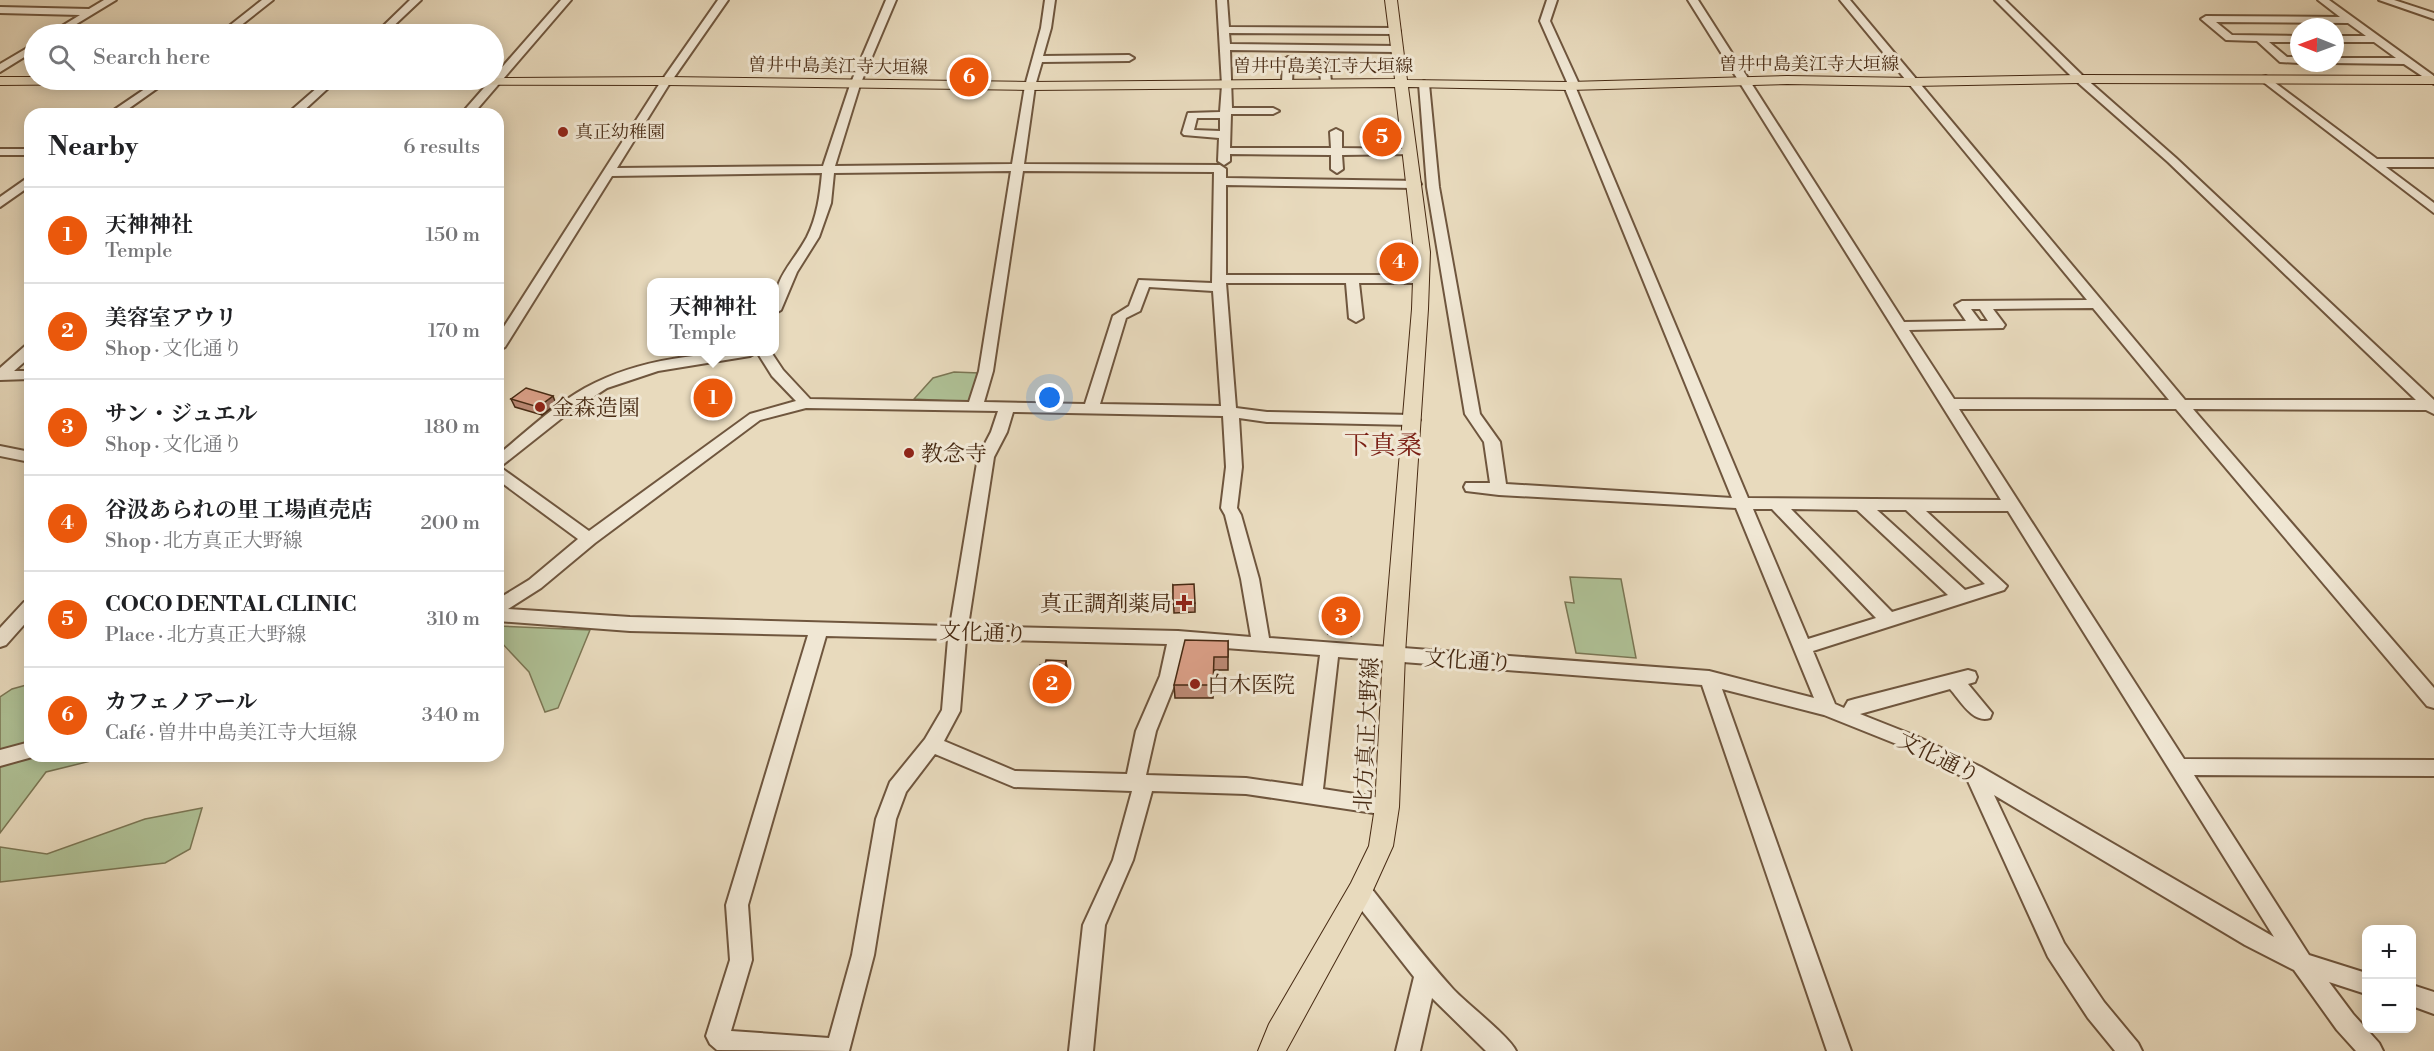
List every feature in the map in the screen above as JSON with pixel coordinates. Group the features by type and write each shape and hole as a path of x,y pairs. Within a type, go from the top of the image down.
{"main road":[{"name":"北方真正大野線","path":"1272,1051 1279,1033 1360,891 1381,846 1387,807 1422,252 1391,0"},
{"name":"曽井中島美江寺大垣線","path":"504,82 667,81 1030,86 1326,82 1569,86 1743,81 2434,80"},
{"path":"0,81 24,81"}],"street":[{"path":"72,24 111,0"},
{"path":"237,24 268,0"},
{"path":"391,24 416,0"},
{"path":"504,73 566,0"},
{"path":"504,338 667,81 723,0"},
{"path":"779,298 790,272 813,237 825,203 828,169 855,85 891,0"},
{"path":"975,408 986,371 1030,86 1050,0"},
{"path":"1222,0 1227,85 1224,165 1220,175 1220,283 1227,403 1233,424 1234,467 1229,508 1233,514 1261,636 1255,644"},
{"path":"1552,0 1545,21 1573,82 1569,86 1828,709"},
{"path":"1694,0 1743,81 2302,963 2345,1022 2371,1051"},
{"path":"1845,0 2096,304 2434,701"},
{"path":"2000,0 2080,79 2172,160 2433,406"},
{"path":"2322,0 2434,80"},
{"path":"2384,0 2434,16"},
{"path":"0,10 93,12"},
{"path":"2290,39 2230,38 2206,19 2351,20"},
{"path":"1224,30 1396,40"},
{"path":"2260,39 2284,60 2290,60"},
{"path":"2344,39 2375,39"},
{"path":"1225,47 1396,40"},
{"path":"0,69 24,53"},
{"path":"1037,59 1129,58"},
{"path":"1287,83 1288,60"},
{"path":"1324,61 1326,82"},
{"path":"2344,61 2406,62"},
{"path":"2266,79 2434,209"},
{"path":"1424,84 1433,187 1473,414 1492,442 1499,490"},
{"path":"123,108 149,90"},
{"path":"300,108 320,90"},
{"path":"472,108 489,90"},
{"path":"1225,135 1188,133 1192,115 1273,111"},
{"path":"1336,132 1337,169"},
{"path":"1225,150 1410,152"},
{"path":"0,152 24,152"},
{"path":"2374,163 2434,163"},
{"path":"609,172 1017,167 1415,184"},
{"path":"0,203 24,185"},
{"path":"1352,279 1356,318"},
{"path":"1091,410 1120,316 1135,308 1144,283 1421,279"},
{"path":"1899,326 1998,326 1983,304"},
{"path":"1976,326 1962,305 2096,304"},
{"path":"0,375 24,354"},
{"path":"504,458 572,404 600,386 630,374 724,356"},
{"path":"767,356 777,373 806,403"},
{"path":"0,375 24,375"},
{"path":"504,603 535,584 589,539 755,417 806,403 1220,411 1230,414 1412,420"},
{"path":"1949,404 2433,406"},
{"path":"819,628 737,904 741,960 718,1036 726,1042 837,1050 863,955 886,819 897,788 932,744 951,711 958,631 986,457 999,432 1007,408"},
{"path":"0,451 24,456"},
{"path":"504,476 589,539"},
{"path":"1472,487 1743,502 2014,506"},
{"path":"1776,503 1889,620"},
{"path":"1861,504 1961,597"},
{"path":"1803,647 1998,586 1910,505"},
{"path":"0,640 24,614"},
{"name":"文化通り","path":"504,615 630,624 1178,638 1709,678 1850,716 1974,773 2253,938 2302,963 2362,981"},
{"path":"1081,1051 1094,925 1123,860 1143,793 1139,782 1139,757 1146,731 1169,676 1178,638"},
{"path":"1312,796 1330,649"},
{"path":"1709,678 1839,1051"},
{"path":"1850,716 1855,706 1961,679 1983,713"},
{"path":"932,744 1014,779 1246,786 1387,807"},
{"path":"0,758 24,752"},
{"path":"2179,767 2434,768"},
{"path":"1974,773 2056,950 2096,1010 2130,1051"},
{"path":"1360,891 1426,974 1484,1036 1504,1051"},
{"path":"1408,1051 1426,974"},
{"path":"2416,997 2434,1003"}],"green space":[{"path":"954,372 979,373 970,402 914,399 933,378"},
{"path":"1570,577 1621,579 1636,658 1576,653 1565,602 1574,603"},
{"path":"504,626 590,630 558,708 545,712 529,672 504,645"},
{"path":"24,686 24,762 87,762 46,772 0,833 0,697 12,689"},
{"path":"202,808 190,849 165,863 0,882 0,847 47,854 145,819"}],"building":[{"path":"1373,124 1399,125 1386,137 1374,136"},
{"path":"526,388 553,396 538,407 511,399"},
{"path":"1194,584 1195,603 1173,604 1173,585"},
{"path":"1331,598 1354,600 1352,627 1329,625"},
{"name":"白木医院","path":"1185,640 1228,641 1228,657 1214,657 1213,685 1174,685"},
{"path":"1046,660 1066,661 1062,687 1036,686 1040,665 1045,665"}],"place":[{"name":"カフェノアール","path":"969,77"},
{"name":"真正幼稚園","path":"563,132"},
{"name":"COCO DENTAL CLINIC","path":"1382,137"},
{"name":"谷汲あられの里 工場直売店","path":"1399,262"},
{"name":"天神神社","path":"713,398"},
{"name":"金森造園","path":"540,407"},
{"name":"教念寺","path":"909,453"},
{"name":"真正調剤薬局","path":"1184,603"},
{"name":"サン・ジュエル","path":"1341,616"},
{"name":"美容室アウリ","path":"1052,684"},
{"name":"白木医院","path":"1195,684"}],"district":[{"name":"下真桑","path":"1383,445"}]}
